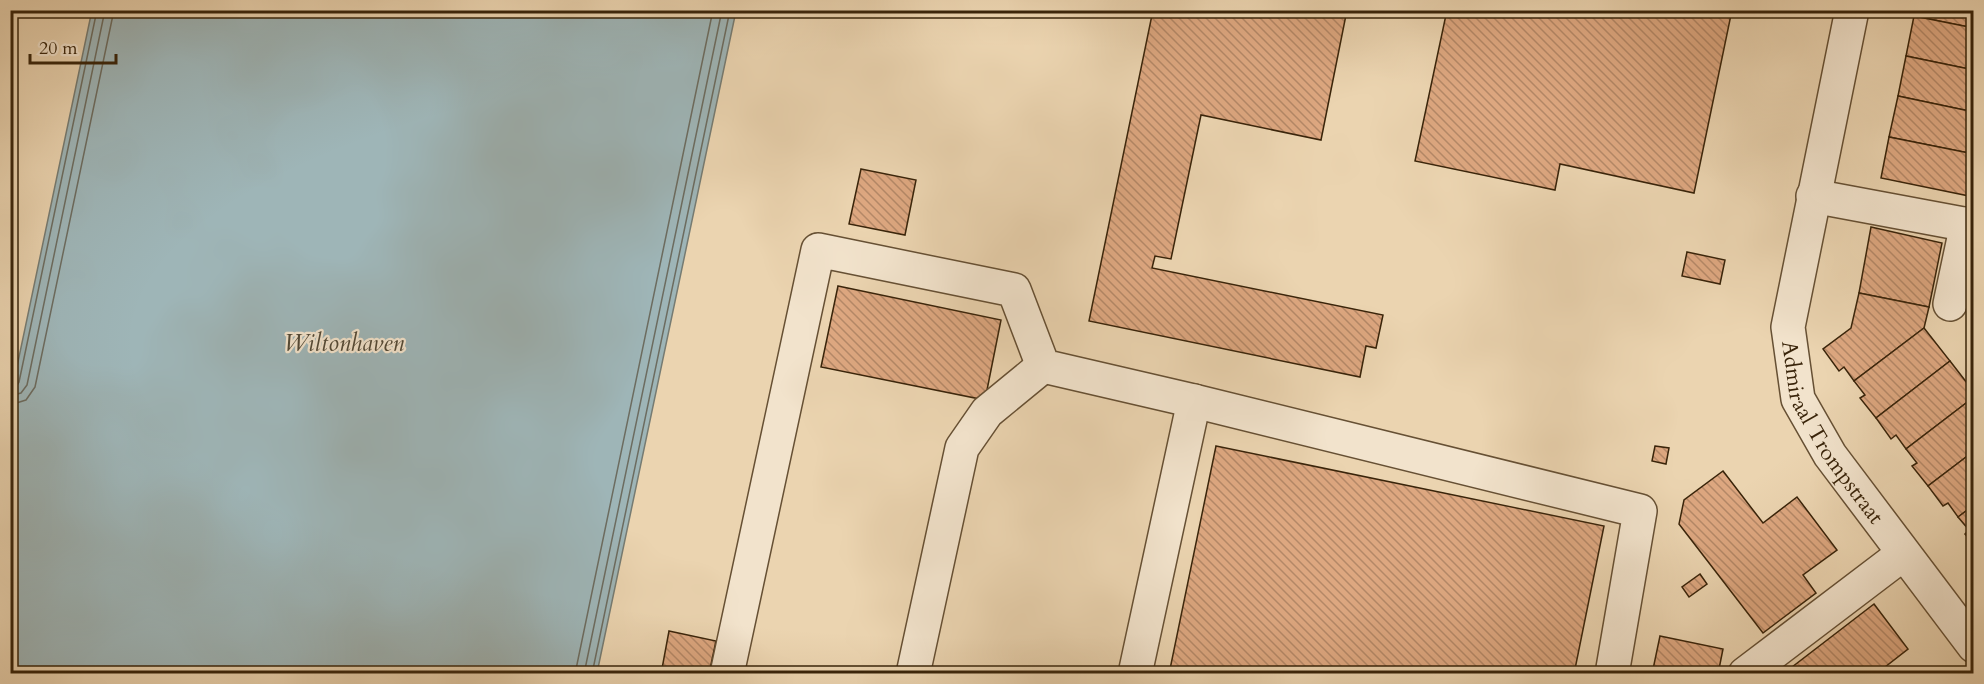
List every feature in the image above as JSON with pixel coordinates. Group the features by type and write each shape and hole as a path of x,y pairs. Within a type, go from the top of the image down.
{"street":[{"name":"Admiraal Trompstraat","path":"1852,10 1788,327 1798,399 1830,455 1974,646"},
{"path":"1813,196 1970,225 1950,304"},
{"path":"727,674 818,250 1014,290 1043,366"},
{"path":"1043,366 1640,511 1612,674"},
{"path":"913,674 962,448 987,412 1043,366"},
{"path":"1135,674 1194,401"},
{"path":"1745,674 1903,554"}],"water":[{"name":"Wiltonhaven","path":"92,10 736,11 597,673 11,673 11,395"}],"building":[{"path":"1153,10 1347,10 1321,140 1201,115 1171,259 1155,256 1152,268 1383,315 1376,348 1366,346 1360,377 1089,321"},
{"path":"1447,10 1732,10 1694,193 1560,164 1555,190 1415,161"},
{"path":"1915,10 1974,10 1974,28 1914,16"},
{"path":"1914,16 1974,28 1974,70 1906,56"},
{"path":"1906,56 1974,70 1974,112 1898,96"},
{"path":"1898,96 1974,112 1974,154 1889,137"},
{"path":"1889,137 1974,154 1974,197 1881,178"},
{"path":"861,169 916,180 905,235 849,224"},
{"path":"1871,227 1942,243 1929,307 1859,293"},
{"path":"1687,252 1725,260 1720,284 1682,276"},
{"path":"838,286 1001,320 985,400 821,367"},
{"path":"1859,293 1929,307 1924,328 1854,381 1844,367 1839,371 1823,349 1851,328"},
{"path":"1924,328 1950,361 1876,418 1860,398 1865,395 1854,381"},
{"path":"1950,361 1974,392 1974,397 1906,449 1896,435 1891,439 1876,418"},
{"path":"1974,397 1974,451 1928,486 1912,466 1917,463 1906,449"},
{"path":"1216,446 1604,526 1574,674 1169,674"},
{"path":"1655,446 1669,448 1666,464 1652,461"},
{"path":"1974,451 1974,505 1958,517 1948,503 1943,506 1928,486"},
{"path":"1723,471 1763,523 1797,497 1837,550 1803,575 1816,593 1763,633 1679,524 1684,500"},
{"path":"1974,505 1974,545 1965,534 1969,530 1958,517"},
{"path":"1700,574 1707,584 1689,597 1682,587"},
{"path":"1874,604 1908,649 1876,674 1783,674"},
{"path":"669,631 716,641 709,674 661,674"},
{"path":"1660,636 1723,649 1718,674 1652,674"}]}
